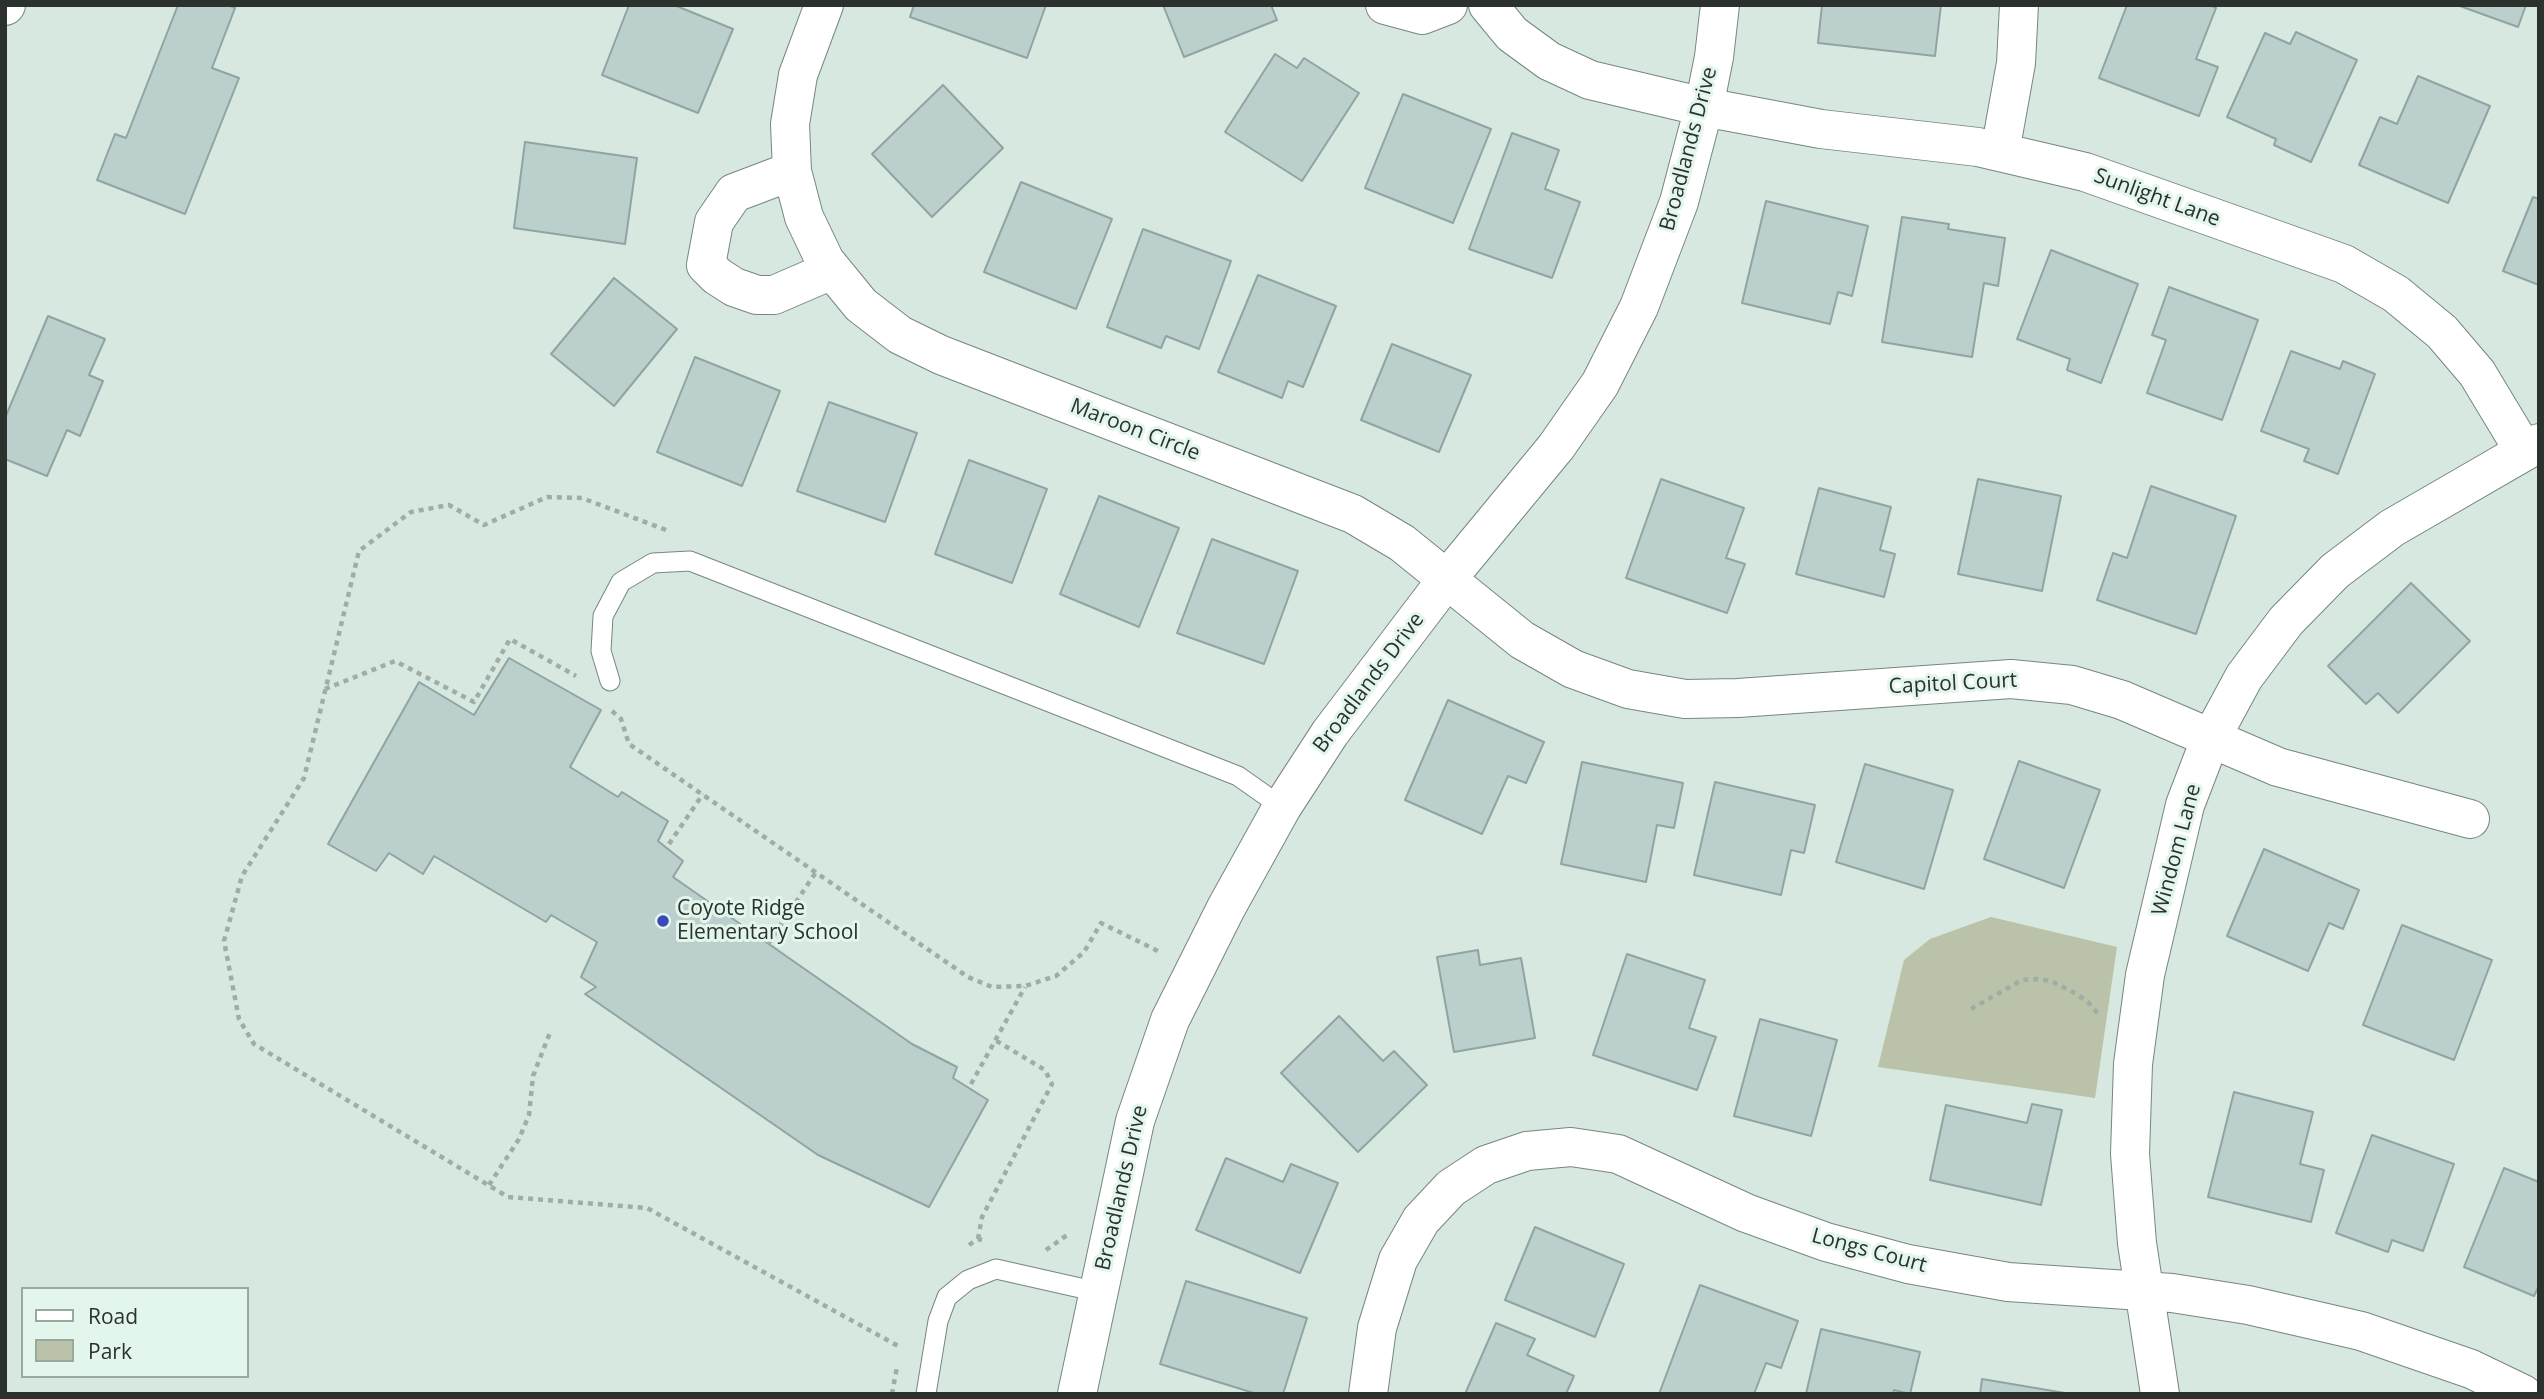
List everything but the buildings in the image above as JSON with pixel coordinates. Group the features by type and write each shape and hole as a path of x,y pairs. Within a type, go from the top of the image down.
{"street":[{"name":"Maroon Circle","path":"824,5 798,75 790,124 792,171 804,217 832,270 861,305 900,335 941,355 1353,514 1402,543 1447,579"},
{"path":"1385,5 1422,15 1448,5"},
{"path":"1488,5 1512,34 1549,61 1590,80 1704,107"},
{"name":"Broadlands Drive","path":"1077,1394 1136,1121 1170,1020 1226,908 1282,807 1330,733 1447,579 1556,447 1600,384 1639,307 1679,202 1704,107 1714,57 1720,5"},
{"path":"2000,152 2016,62 2019,5"},
{"name":"Sunlight Lane","path":"1704,107 1821,129 2000,152 2085,172 2344,264 2396,294 2442,332 2531,447"},
{"path":"792,171 734,193 714,222 706,265 734,287 757,295 774,295 832,270"},
{"name":"Windom Lane","path":"2160,1394 2137,1243 2130,1154 2133,1064 2145,975 2185,805 2210,740 2244,677 2286,621 2335,570 2392,528 2531,447"},
{"name":"Capitol Court","path":"1447,579 1522,640 1573,669 1628,689 1685,699 1738,698 2011,679 2073,685 2122,700 2278,767 2470,819"},
{"name":"Longs Court","path":"1368,1394 1377,1328 1398,1260 1421,1220 1451,1188 1486,1166 1527,1151 1571,1147 1618,1154 1746,1213 1826,1242 1908,1264 2008,1282 2144,1291 2248,1304 2361,1331 2470,1369 2523,1394"}],"lane":[{"path":"610,681 601,651 603,616 621,582 653,563 690,561 1238,776 1282,807"},
{"path":"926,1394 938,1321 947,1297 968,1280 996,1269 1098,1292"}],"path":[{"path":"672,533 582,498 547,497 484,525 449,505 411,512 359,551 304,778 242,876 224,941 239,1020 254,1044 508,1197 647,1208 900,1347"},
{"path":"325,689 395,661 474,702 510,639 577,676"},
{"path":"608,707 621,719 629,744 968,977 992,986 1025,986 1056,976 1084,952 1101,923 1164,954"},
{"path":"669,844 703,794"},
{"path":"768,944 816,872"},
{"path":"1971,1009 2022,980 2050,981 2088,1002 2102,1019 2136,1035"},
{"path":"971,1084 1025,986"},
{"path":"489,1185 519,1139 529,1115 533,1076 551,1030"},
{"path":"978,1239 982,1217 1052,1084 1045,1070 995,1040"},
{"path":"1043,1251 1077,1228"},
{"path":"967,1246 978,1239 991,1241"},
{"path":"892,1394 903,1335"}],"green space":[{"path":"1991,917 2117,947 2095,1098 1878,1067 1904,960 1930,939"}],"place":[{"name":"Coyote Ridge Elementary School","path":"663,921"}]}
